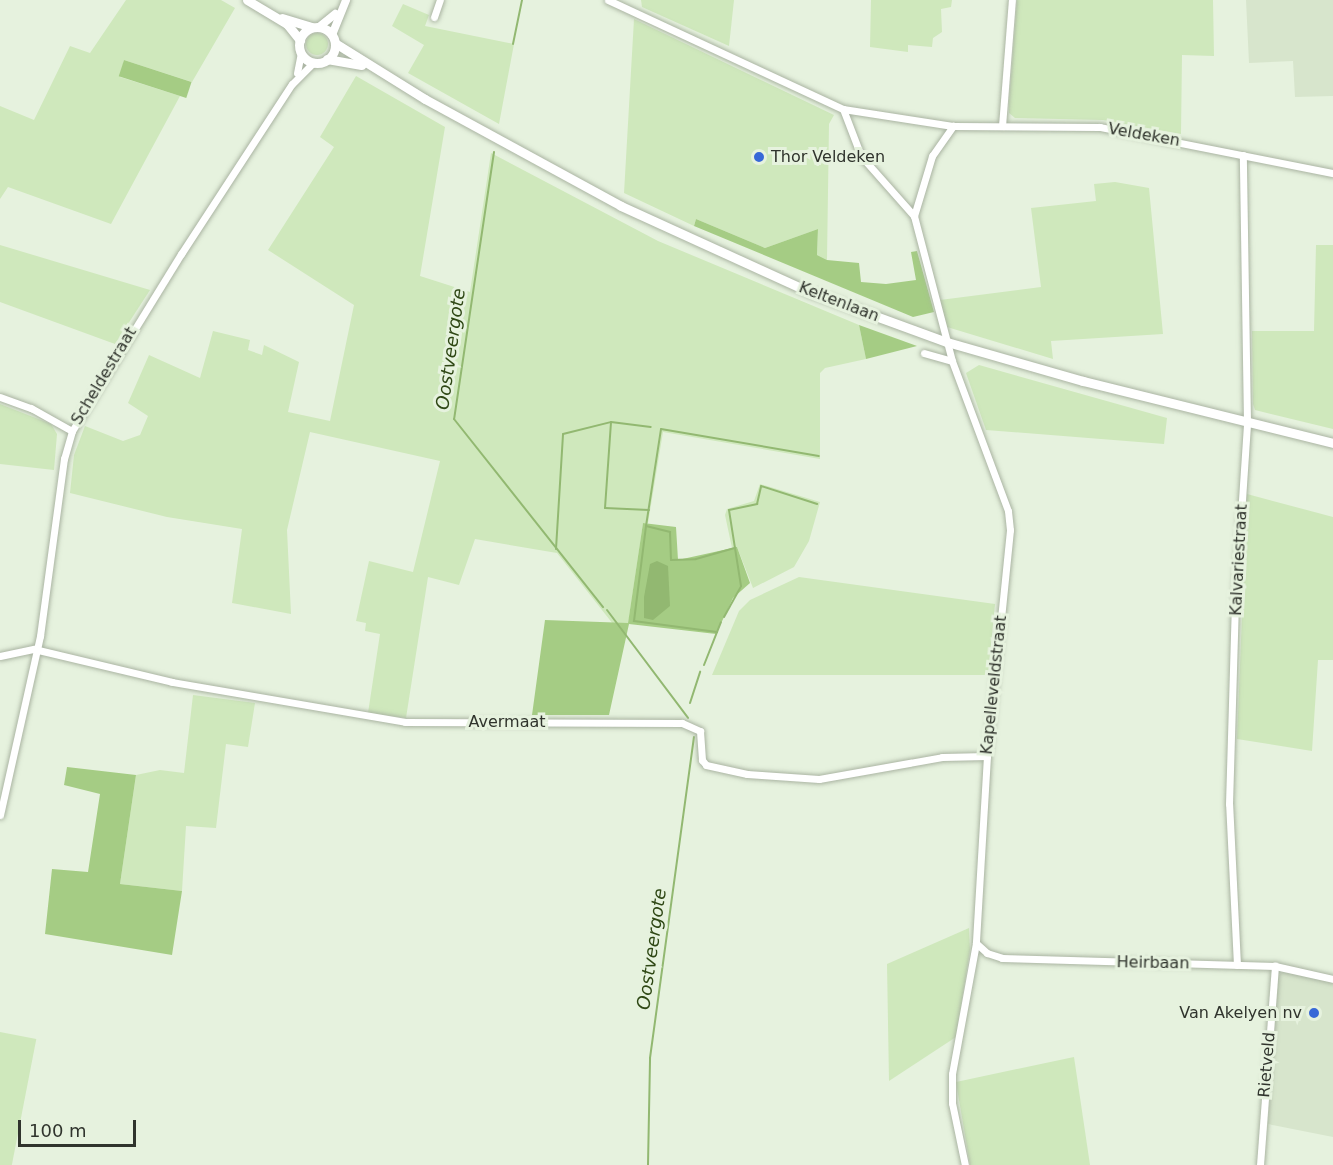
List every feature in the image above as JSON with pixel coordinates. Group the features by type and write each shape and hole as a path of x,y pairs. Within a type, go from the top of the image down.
{"main road":[{"name":"Keltenlaan","path":"247,0 287,24 300,40"},
{"name":"Keltenlaan","path":"269,13 316,27 380,73 554,171 702,245 799,287 947,342 1333,443"},
{"path":"314,62 301,53 300,40 316,27"},
{"path":"327,59 333,39"},
{"name":"Keltenlaan","path":"314,62 327,59 350,61 380,73"}],"street":[{"path":"434,17 440,0"},
{"name":"Veldeken","path":"608,0 843,109 953,126 1100,127 1333,173"},
{"path":"1002,126 1012,0"},
{"path":"316,27 345,2"},
{"path":"333,39 345,2"},
{"name":"Scheldestraat","path":"292,84 301,53"},
{"name":"Scheldestraat","path":"0,814 34,649 40,636 64,459 72,431 125,339 292,84 314,62"},
{"path":"843,109 861,156 914,216"},
{"path":"914,216 932,156 953,126"},
{"name":"Kalvariestraat","path":"1237,965 1229,804 1235,605 1247,422 1243,155"},
{"name":"Kapelleveldstraat","path":"914,216 952,361 1004,497 1010,530 987,756 976,943 952,1074 952,1103 965,1165"},
{"path":"924,353 952,361"},
{"path":"0,397 31,408 72,431"},
{"name":"Avermaat","path":"0,656 34,649 172,682 405,722 682,723 700,731 702,760 706,765 747,774 819,779 962,755 987,756"},
{"name":"Heirbaan","path":"976,943 987,953 1002,958 1275,966 1333,979"},
{"name":"Rietveld","path":"1260,1165 1275,966"}],"shaded area":[{"path":"126,0 221,0 235,8 192,82 124,60 120,77 180,96 111,224 8,187 0,199 0,106 34,120 70,46 90,53"},
{"path":"641,0 734,0 729,46 642,7"},
{"path":"871,0 952,0 951,7 941,9 942,32 933,38 932,47 908,45 908,52 870,47"},
{"path":"1017,0 1213,0 1214,56 1182,55 1181,134 1103,120 1015,118 1009,113 1009,103"},
{"path":"1246,0 1333,0 1333,96 1295,97 1293,61 1249,63"},
{"path":"403,4 429,15 425,26 514,44 499,124 408,73 424,45 392,26"},
{"path":"634,19 834,115 829,124 827,260 817,255 818,229 765,248 696,219 694,226 624,193"},
{"path":"317,33 325,36 328,44 325,52 317,55 309,52 306,44 309,36"},
{"path":"124,60 192,82 186,98 119,76"},
{"path":"356,76 445,127 420,276 470,292 491,153 658,241 859,325 866,359 825,368 820,373 820,459 663,432 648,523 643,523 628,624 613,624 557,553 475,539 459,585 428,577 406,718 368,713 380,634 365,631 366,623 356,621 369,561 413,572 440,461 310,432 287,530 291,614 232,603 242,529 167,517 70,493 74,455 85,426 123,441 140,435 148,416 128,403 149,355 200,378 213,331 250,340 248,350 262,355 264,345 299,362 288,412 330,421 354,305 268,250 334,147 320,137"},
{"path":"1115,182 1149,188 1163,334 1051,341 1053,359 947,327 940,300 1041,287 1031,208 1096,201 1094,184"},
{"path":"696,219 765,248 818,229 817,255 827,260 859,263 861,282 886,284 916,280 911,252 917,251 934,312 913,317 694,226"},
{"path":"0,245 150,290 115,344 0,302"},
{"path":"1316,245 1333,245 1333,429 1255,410 1253,404 1252,331 1314,331"},
{"path":"859,325 917,346 866,359"},
{"path":"979,365 1167,418 1164,444 986,430 966,373"},
{"path":"0,404 51,424 57,434 54,470 0,464"},
{"path":"760,484 820,502 809,541 794,567 753,588 737,547 732,548 725,515 727,509 754,501"},
{"path":"1247,494 1333,517 1333,660 1318,660 1312,751 1237,739"},
{"path":"643,523 676,527 678,560 737,547 750,583 733,598 716,634 629,624 609,715 532,715 545,620 628,623"},
{"path":"657,561 668,566 670,606 653,620 644,618 644,597 650,564"},
{"path":"799,577 995,604 988,675 712,675 739,611 750,600"},
{"path":"193,695 255,703 248,747 226,744 216,828 186,826 182,891 120,884 136,775 160,770 184,773"},
{"path":"67,767 136,775 120,884 182,891 172,955 45,934 52,869 88,872 100,794 64,785"},
{"path":"969,928 970,950 956,1037 889,1081 887,964"},
{"path":"1285,970 1333,983 1333,1137 1268,1124 1278,976"},
{"path":"0,1032 36,1039 12,1165 0,1165"},
{"path":"1074,1057 1090,1165 970,1165 956,1082"}],"waterway":[{"name":"Oostveergote","path":"513,44 522,0"},
{"name":"Oostveergote","path":"494,152 454,419 603,607"},
{"path":"649,510 605,508 611,422 651,427"},
{"path":"556,549 563,434 611,422"},
{"path":"646,526 661,429 819,456"},
{"path":"724,617 741,586 729,510 757,504 761,486 817,504"},
{"path":"717,632 634,621 646,526 670,532 671,560 696,559 735,548"},
{"name":"Oostveergote","path":"607,610 688,718"},
{"path":"704,665 721,622"},
{"path":"690,703 700,672"},
{"name":"Oostveergote","path":"648,1165 650,1058 694,737"}],"place":[{"name":"Thor Veldeken","path":"759,157"},
{"name":"Van Akelyen nv","path":"1314,1013"}]}
